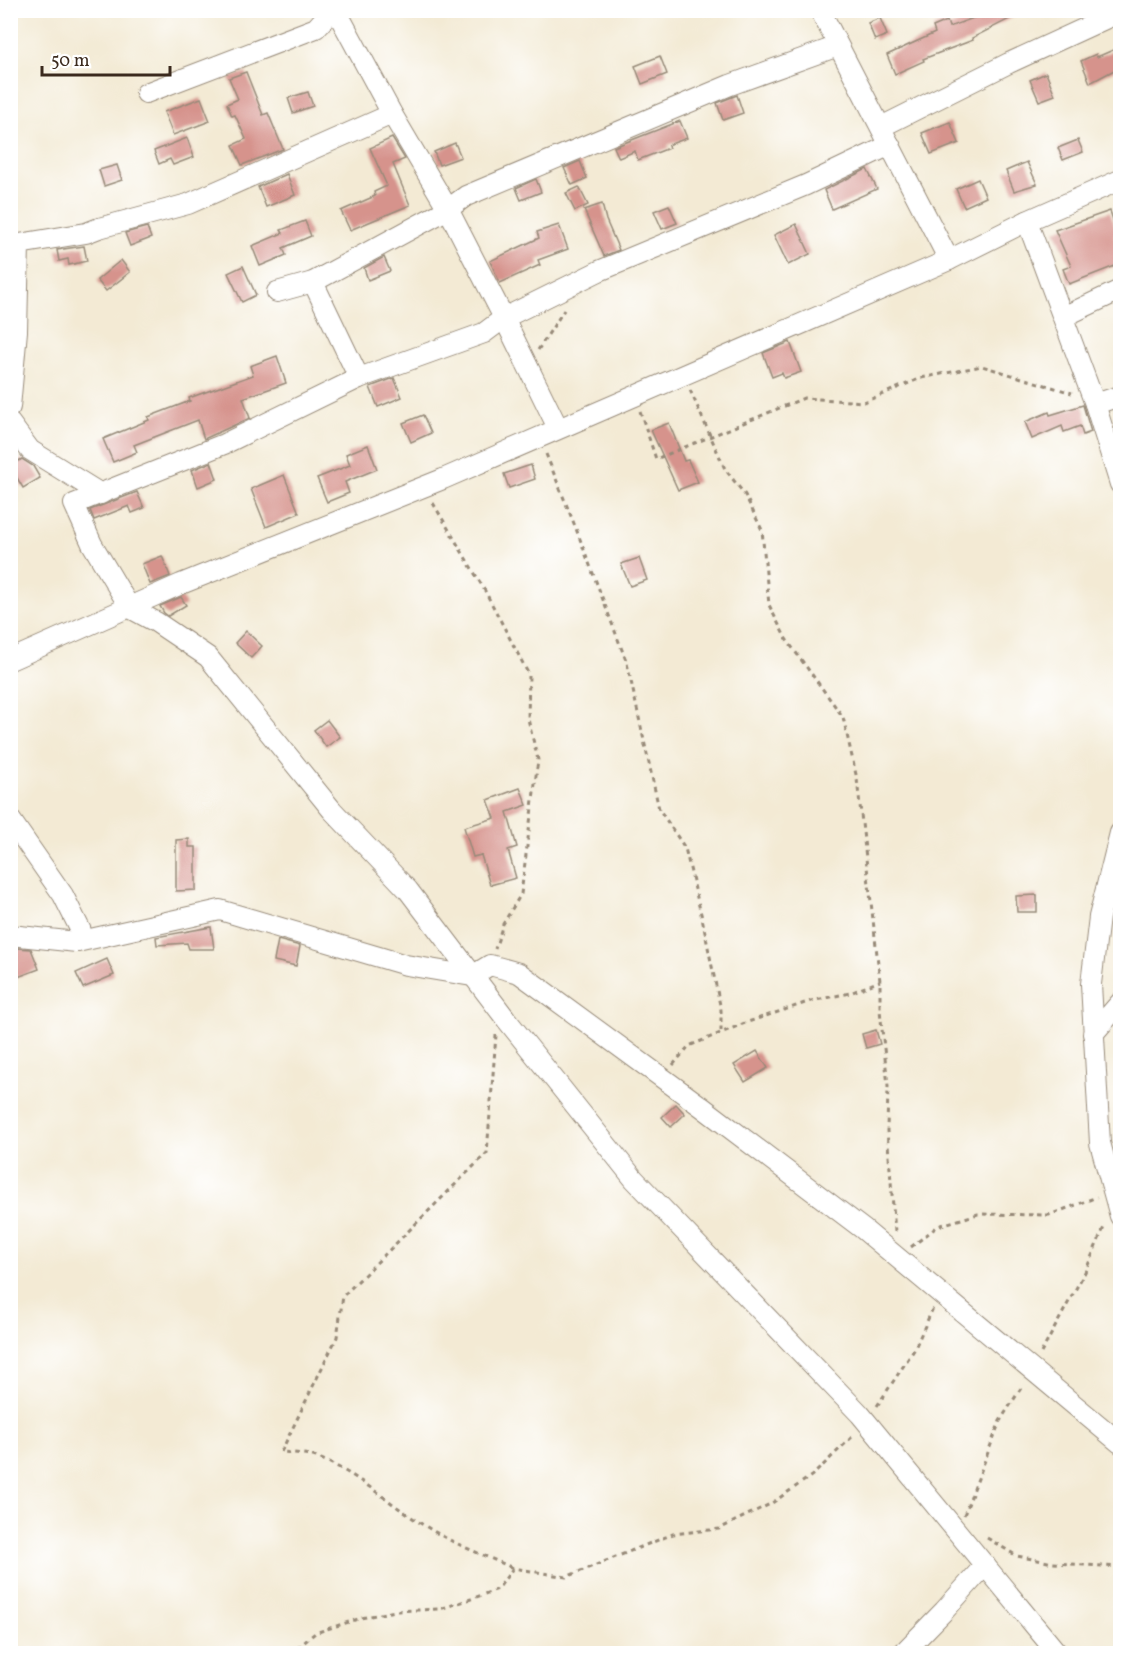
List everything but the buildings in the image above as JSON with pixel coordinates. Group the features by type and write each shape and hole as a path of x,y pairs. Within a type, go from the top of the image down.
{"street":[{"path":"146,93 316,28 334,10 448,209 558,428"},
{"path":"820,10 949,260"},
{"path":"881,127 1009,63 1120,12"},
{"path":"277,292 313,282 448,209 466,196 719,90 838,46"},
{"path":"10,407 17,331 19,244 86,234 99,228 188,204 392,114"},
{"path":"890,145 806,185 599,271 504,318 484,333 359,378 224,444 74,504 92,544 130,608 156,622 208,657 332,810 408,890 472,976 634,1179 866,1422 1058,1653"},
{"path":"10,660 181,584 418,488 949,260 1027,221 1120,180"},
{"path":"1027,221 1095,404 1120,484"},
{"path":"313,282 359,378"},
{"path":"1063,316 1120,290"},
{"path":"1095,404 1120,396"},
{"path":"10,423 30,450 100,494"},
{"path":"10,819 63,895 81,931 77,942"},
{"path":"1116,1203 1100,1143 1091,984 1099,917 1120,833"},
{"path":"10,935 77,942 220,910 406,964 472,976 490,964 519,973 863,1229 1120,1443"},
{"path":"1093,1034 1120,1003"},
{"path":"902,1653 923,1644 985,1565"}],"path":[{"path":"528,367 565,308"},
{"path":"634,395 656,459 804,398 864,402 921,378 982,366 1075,394 1095,404"},
{"path":"684,374 724,469 745,495 762,530 769,605 786,639 843,717 857,779 880,981 879,1010 888,1086 886,1131 897,1257"},
{"path":"537,437 576,526 627,663 659,809 685,848 721,1010 721,1034"},
{"path":"418,488 437,507 529,675 528,720 538,760 521,894 503,924 490,964"},
{"path":"663,1078 689,1046 745,1023 811,1001 850,993 880,981"},
{"path":"506,1019 497,1029 487,1153 343,1296 337,1337 281,1452 312,1455 360,1481 432,1531 513,1568 566,1577 673,1534 719,1529 772,1503 814,1474 866,1422 914,1350 940,1292"},
{"path":"897,1257 938,1226 978,1214 1049,1215 1116,1203"},
{"path":"958,1532 1000,1421 1033,1369 1085,1272 1116,1203"},
{"path":"986,1537 1017,1556 1053,1563 1120,1567"},
{"path":"291,1653 315,1633 361,1618 395,1611 440,1609 498,1589 513,1568"}]}
